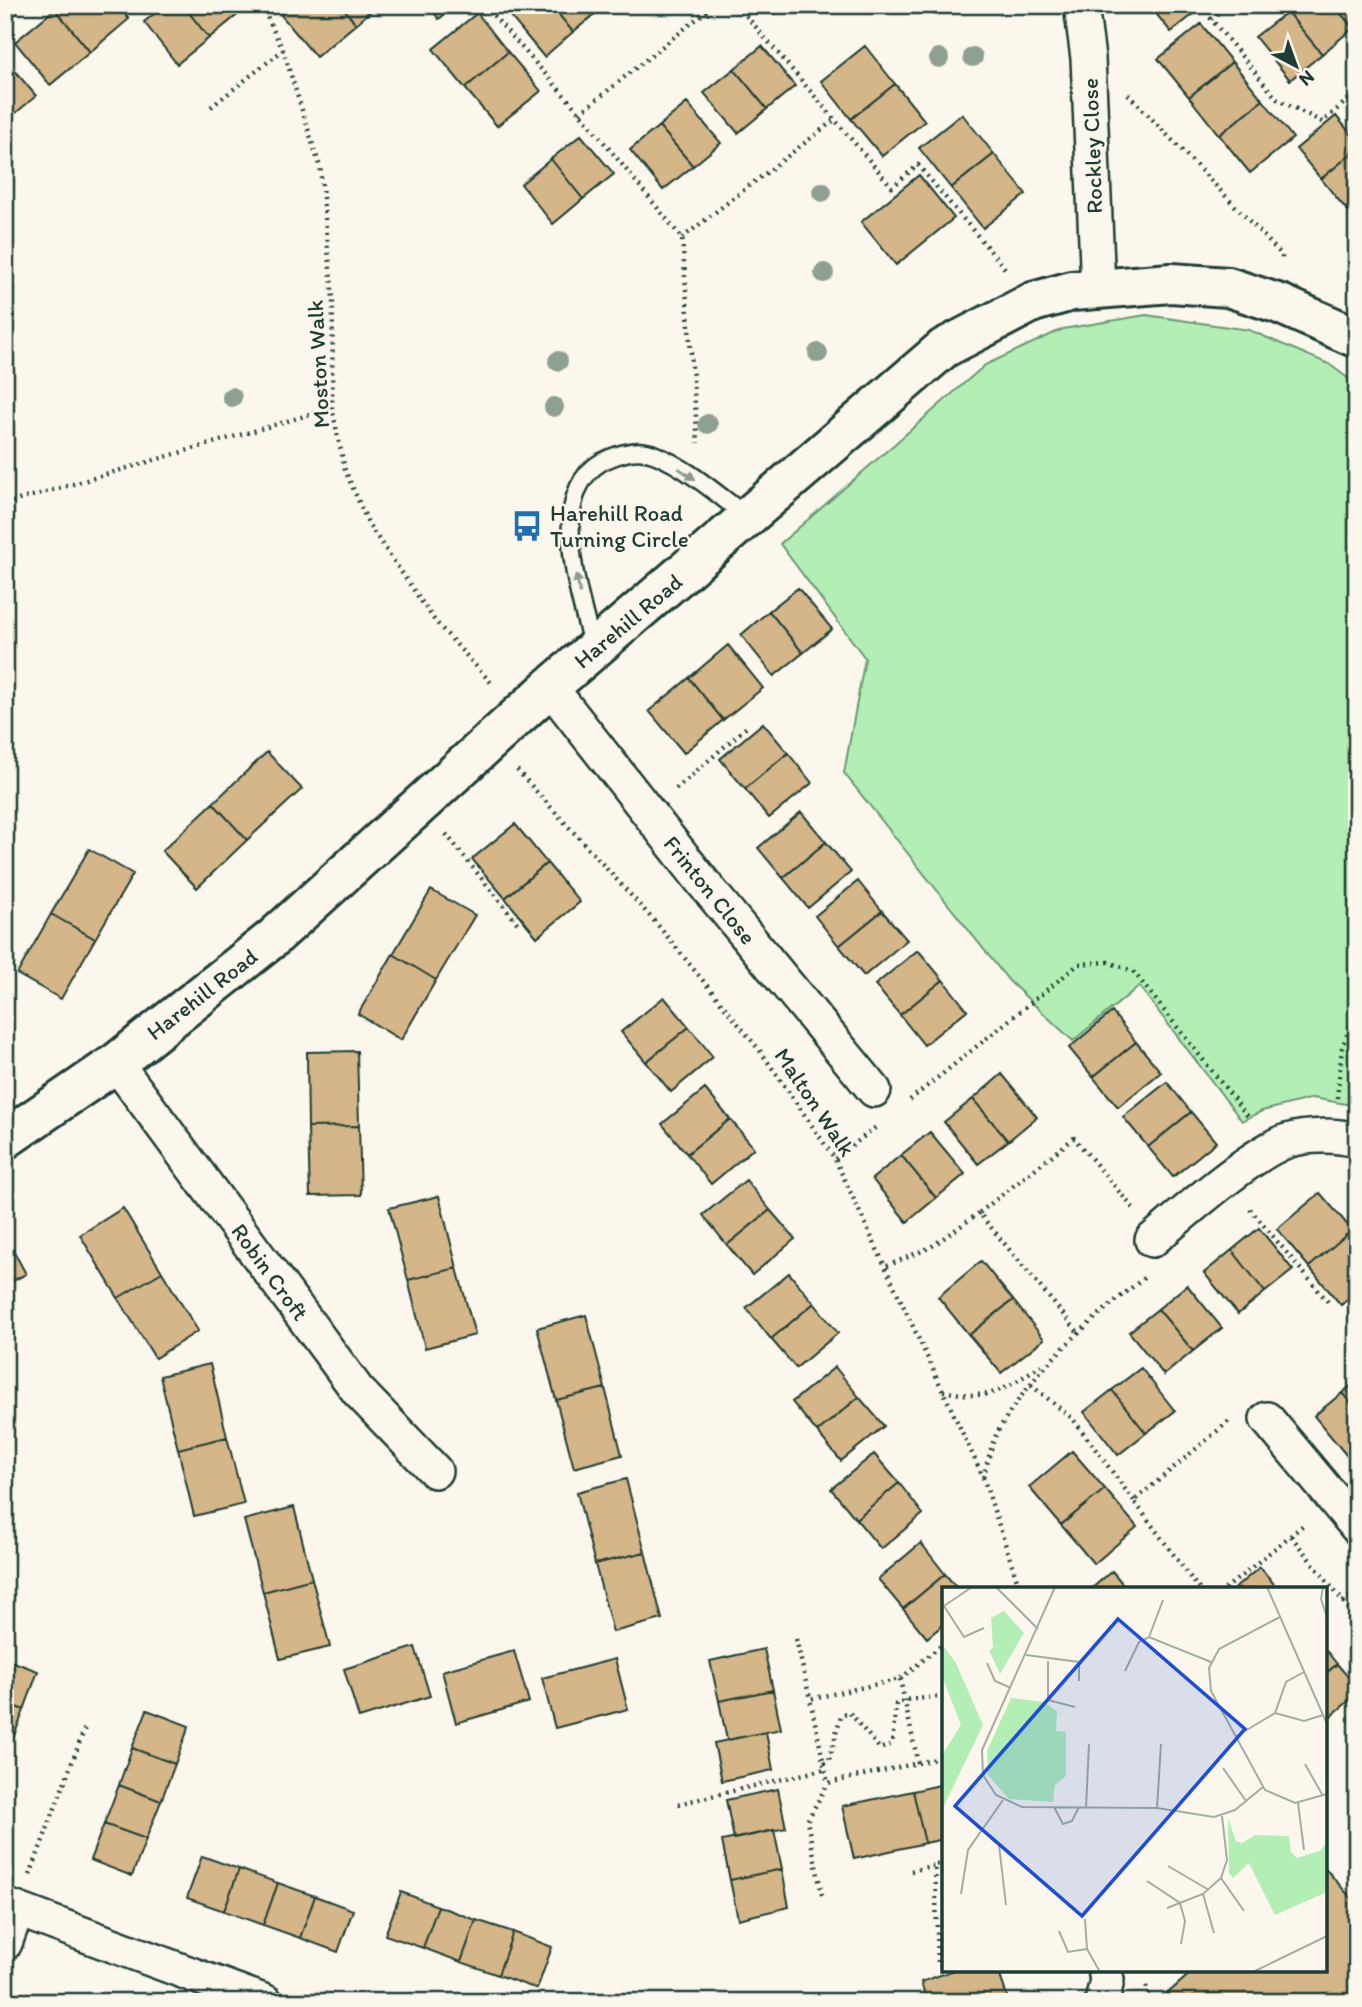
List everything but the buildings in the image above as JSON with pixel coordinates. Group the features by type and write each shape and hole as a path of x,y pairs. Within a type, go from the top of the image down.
{"street":[{"name":"Rockley Close","path":"1081,5 1088,58 1098,288"},
{"name":"Harehill Road","path":"5,1139 116,1063 273,938 550,687 944,348 1033,302 1098,288 1171,283 1216,286 1280,304 1357,338"},
{"name":"Frinton Close","path":"550,687 880,1106"},
{"name":"Robin Croft","path":"116,1063 358,1391 435,1471"},
{"path":"1155,1238 1273,1148 1300,1138 1345,1139"},
{"path":"1267,1419 1357,1527"},
{"path":"5,1943 11,1908 266,2002"},
{"path":"1102,2002 1107,1980 1105,1972"}],"lane":[{"path":"594,650 574,566 570,528 572,508 581,481 603,460 629,450 654,454 701,483 748,518"}],"path":[{"path":"5,21 25,5"},
{"name":"Moston Walk","path":"261,5 283,50 320,166 333,299 332,408 345,470 369,525 435,621 520,715"},
{"path":"484,5 580,113 682,238 701,483"},
{"path":"580,113 714,5"},
{"path":"737,5 891,187 918,165 1033,302"},
{"path":"1228,5 1212,19 1277,99 1322,122 1357,92"},
{"path":"211,107 283,50"},
{"path":"1088,58 1117,82 1282,255 1280,304"},
{"path":"682,238 833,121"},
{"path":"5,504 332,408"},
{"path":"649,813 749,725"},
{"name":"Malton Walk","path":"490,741 657,924 761,1052 835,1159 983,1477 1019,1587"},
{"path":"421,804 518,924"},
{"path":"909,1102 1079,964 1108,962 1133,971 1273,1148"},
{"path":"1345,1139 1342,1048 1357,1009"},
{"path":"835,1159 880,1106"},
{"path":"887,1266 931,1247 1074,1138 1155,1238 1172,1254 1077,1331 1050,1359 997,1433 983,1477"},
{"path":"1227,1181 1329,1303"},
{"path":"979,1213 1077,1331"},
{"path":"943,1391 987,1396 1050,1359"},
{"path":"1031,1385 1073,1419 1198,1587"},
{"path":"1134,1501 1254,1401 1267,1419"},
{"path":"1227,1587 1333,1499"},
{"path":"1291,1536 1357,1619"},
{"path":"1343,1602 1357,1591"},
{"path":"796,1639 828,1783 807,1821 822,1895"},
{"path":"810,1699 900,1679 942,1645"},
{"path":"900,1679 918,1763"},
{"path":"678,1804 824,1766 829,1761 841,1715 849,1712 880,1749 892,1744 895,1704 905,1700 937,1697"},
{"path":"11,1908 86,1725"},
{"path":"828,1783 942,1757"},
{"path":"911,1871 942,1863"},
{"path":"934,1865 938,1962"}],"green space":[{"path":"1146,315 1249,330 1329,364 1357,385 1357,1106 1313,1098 1262,1111 1242,1121 1139,986 1073,1041 1009,981 844,773 865,658 780,544 985,365 1063,329"}],"place":[{"name":"Harehill Road Turning Circle","path":"527,526"}]}
